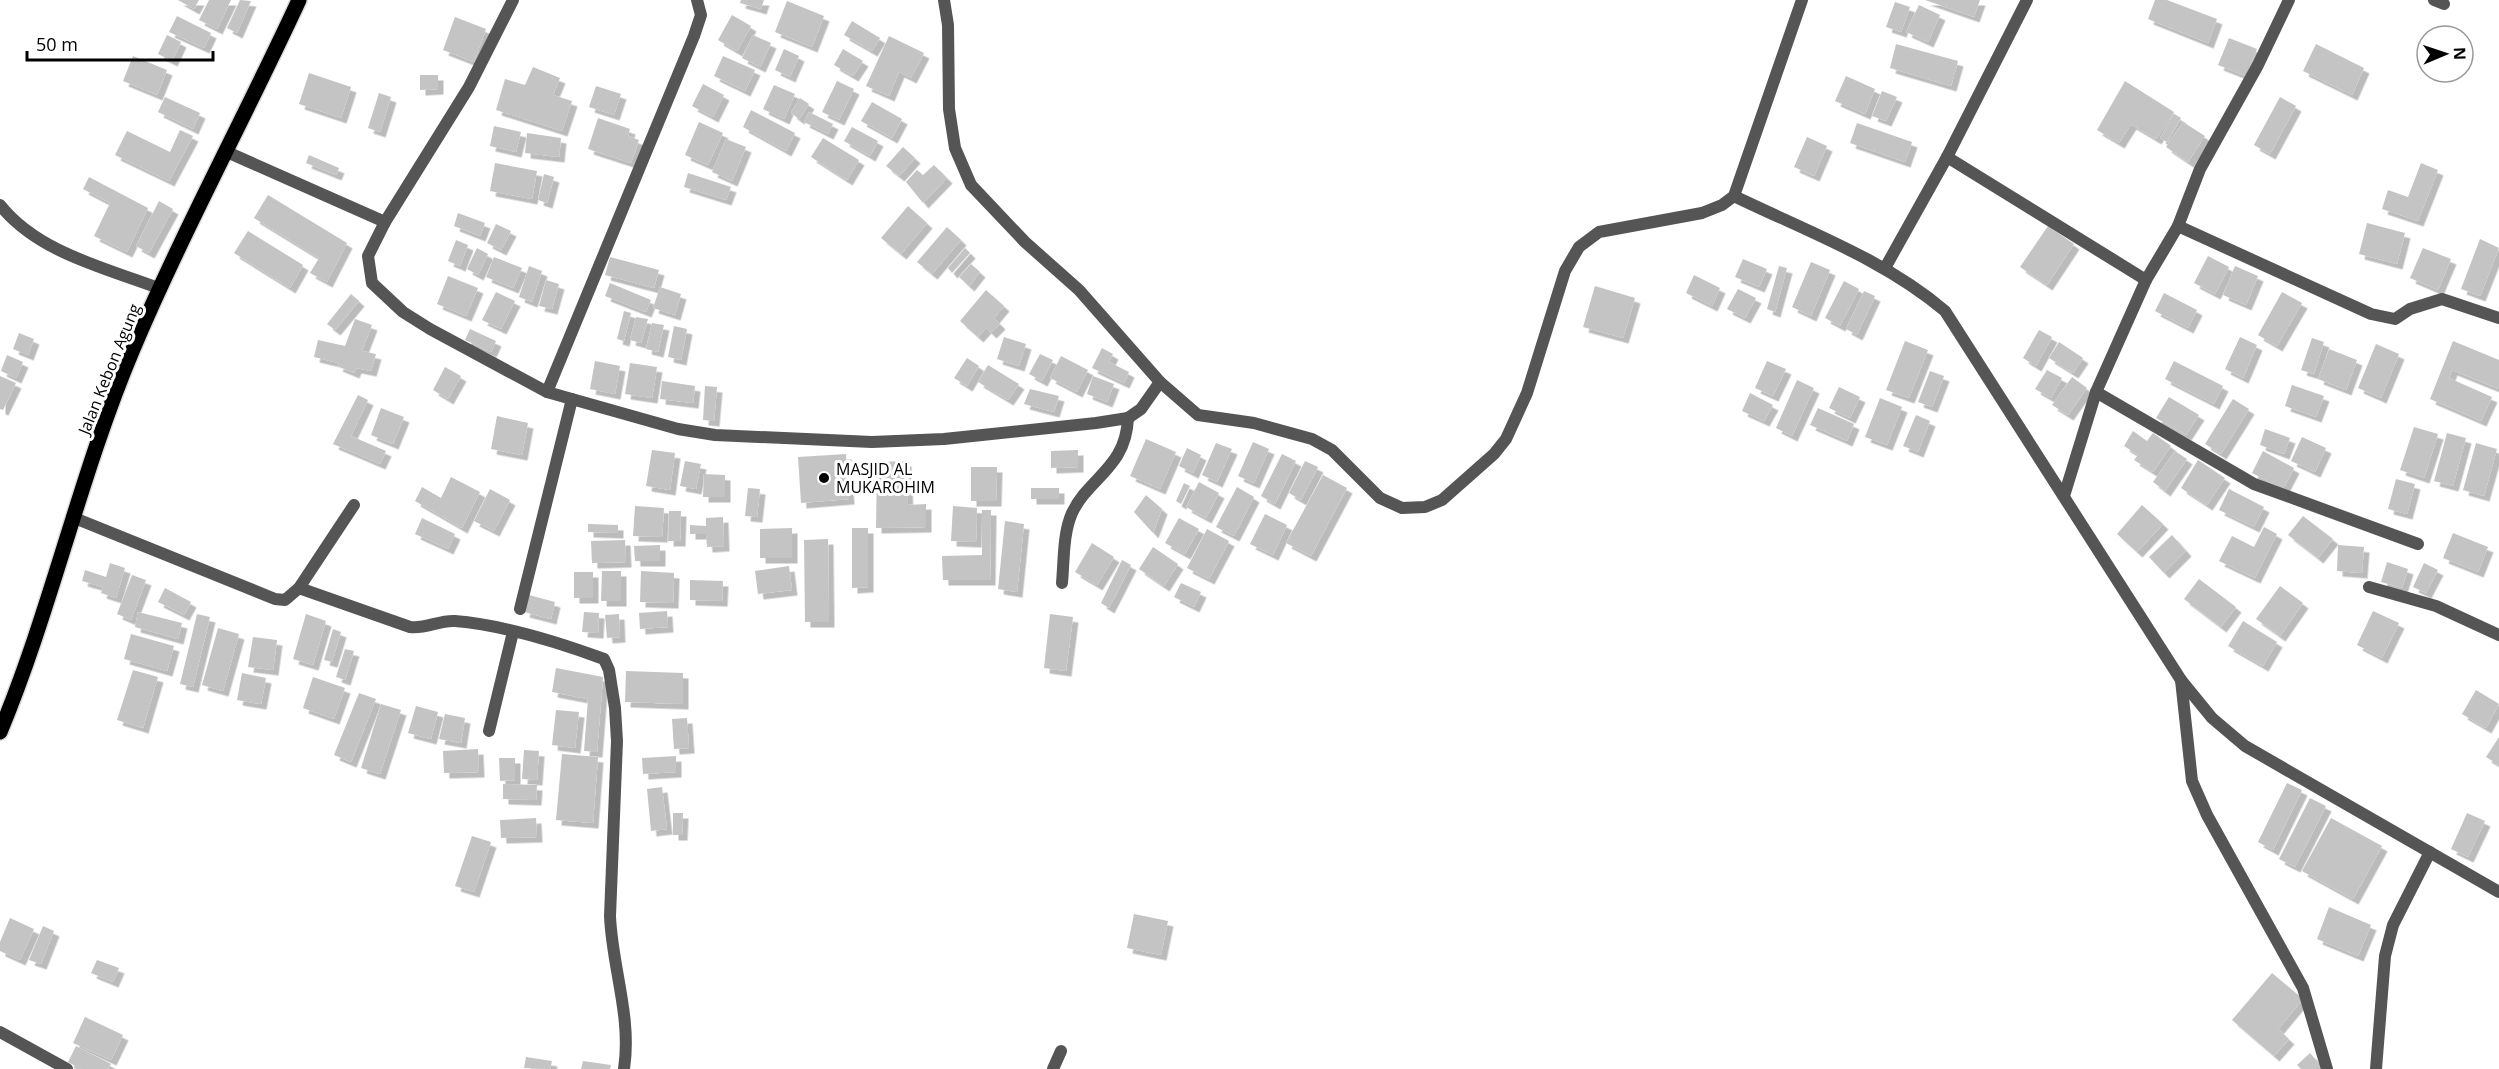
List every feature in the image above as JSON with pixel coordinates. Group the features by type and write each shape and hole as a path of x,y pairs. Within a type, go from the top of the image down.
{"main road":[{"name":"Jalan Kebon Agung","path":"0,732 18,689 72,517 133,350 298,0"}],"street":[{"path":"513,0 469,87 385,222 368,256 372,283 403,312 547,392 678,429 715,435 872,442 944,439 1128,418 1141,409 1160,382"},
{"path":"547,392 694,36 701,15 697,0"},
{"path":"944,0 948,26 949,109 955,148 971,185 1025,242 1079,290 1160,382 1198,415 1254,423 1312,439 1332,450 1380,498 1402,507 1425,507 1442,500 1494,454 1506,439 1527,393 1565,271 1580,247 1599,232 1702,213 1722,205 1734,196 1802,0"},
{"path":"1885,268 1947,157 2027,0"},
{"path":"2064,496 2096,392 2146,280 2178,226 2200,169 2258,65 2289,0"},
{"path":"226,152 385,222"},
{"path":"1947,157 2146,280"},
{"path":"1734,196 1885,268 1918,289 1945,312 2181,680 2212,718 2245,746 2499,892"},
{"path":"0,205 11,219 42,243 161,289"},
{"path":"2178,226 2371,314 2395,319 2410,309 2442,299 2499,318"},
{"path":"2096,392 2254,484 2418,543"},
{"path":"520,609 572,399"},
{"path":"1062,583 1072,514 1104,475 1127,439 1128,418"},
{"path":"72,517 275,599 285,600 299,588 354,505"},
{"path":"2369,587 2436,606 2499,635"},
{"path":"299,588 410,627 454,621 513,632 604,659 609,670 615,708 611,945 626,1029 624,1069"},
{"path":"489,731 513,632"},
{"path":"2181,680 2192,781 2207,815 2303,988 2327,1069"},
{"path":"2376,1069 2387,946 2393,925 2430,852"},
{"path":"0,1032 67,1069"},
{"path":"1053,1069 1061,1051"}],"building":[{"path":"178,0 199,0 194,9"},
{"path":"209,0 231,0 217,29 199,20"},
{"path":"240,0 251,1 237,33 227,28"},
{"path":"741,0 764,0 761,9 740,3"},
{"path":"1925,0 1980,0 1974,17"},
{"path":"2155,0 2167,0 2217,19 2208,43 2148,19"},
{"path":"787,1 824,16 812,47 775,32"},
{"path":"1895,2 1910,7 1901,32 1886,27"},
{"path":"1919,5 1940,15 1928,42 1906,32"},
{"path":"732,15 751,26 737,51 718,40"},
{"path":"177,16 211,33 204,48 169,32"},
{"path":"455,17 486,29 474,62 443,50"},
{"path":"852,21 880,38 872,51 844,35"},
{"path":"167,35 181,42 172,61 158,54"},
{"path":"753,35 771,43 760,67 742,58"},
{"path":"889,36 924,53 911,78 899,72 889,96 866,86"},
{"path":"2229,38 2257,49 2246,76 2218,65"},
{"path":"1896,44 1958,61 1951,86 1890,68"},
{"path":"2316,44 2364,68 2352,95 2303,71"},
{"path":"784,49 799,56 790,77 775,70"},
{"path":"843,49 863,61 853,76 834,65"},
{"path":"133,56 167,70 157,95 123,81"},
{"path":"723,56 755,70 745,91 714,76"},
{"path":"533,67 560,78 553,95 572,101 562,131 496,110 505,79 525,85"},
{"path":"309,73 351,87 341,118 299,104"},
{"path":"420,75 438,75 438,89 420,90"},
{"path":"1846,76 1875,89 1865,114 1835,101"},
{"path":"837,81 854,89 839,120 822,112"},
{"path":"2125,81 2174,112 2156,139 2131,124 2119,143 2097,130"},
{"path":"703,84 724,95 713,117 692,106"},
{"path":"774,85 795,94 784,119 763,109"},
{"path":"596,86 621,94 614,115 589,107"},
{"path":"1882,91 1897,97 1886,121 1872,116"},
{"path":"379,93 391,97 380,132 368,128"},
{"path":"165,97 200,113 193,129 158,112"},
{"path":"2280,97 2296,106 2270,154 2254,145"},
{"path":"800,98 809,104 799,119 791,113"},
{"path":"872,102 902,119 892,138 861,121"},
{"path":"751,110 795,133 786,151 743,127"},
{"path":"809,112 833,124 828,134 804,122"},
{"path":"2174,114 2181,118 2167,142 2160,138"},
{"path":"598,118 630,129 628,136 639,140 631,163 588,149"},
{"path":"699,122 723,133 708,165 685,155"},
{"path":"2183,122 2205,136 2188,162 2166,147"},
{"path":"1857,123 1912,142 1905,162 1850,143"},
{"path":"494,126 521,132 516,152 490,146"},
{"path":"852,127 878,141 870,156 844,141"},
{"path":"180,130 193,136 169,181 115,155 127,131 170,152"},
{"path":"527,133 561,138 559,157 525,153"},
{"path":"1807,137 1827,146 1814,176 1794,167"},
{"path":"823,138 859,160 847,180 811,157"},
{"path":"726,139 746,147 732,181 712,172"},
{"path":"903,147 915,158 899,176 886,166"},
{"path":"309,155 339,168 336,175 306,163"},
{"path":"495,163 537,171 532,199 490,191"},
{"path":"2421,163 2438,170 2418,221 2382,209 2388,190 2408,197"},
{"path":"934,165 947,178 923,203 906,182 917,170 923,175"},
{"path":"688,173 731,187 726,200 684,187"},
{"path":"544,174 554,177 547,203 538,200"},
{"path":"89,177 148,208 127,252 94,236 110,203 83,189"},
{"path":"268,195 347,243 327,282 310,273 319,258 254,218"},
{"path":"159,201 173,209 149,253 136,246"},
{"path":"908,206 927,223 901,254 881,238"},
{"path":"458,213 485,223 480,236 454,226"},
{"path":"2367,223 2405,233 2397,264 2359,254"},
{"path":"496,224 511,231 501,250 487,243"},
{"path":"2048,226 2074,244 2047,285 2020,267"},
{"path":"947,227 961,240 932,274 917,262"},
{"path":"248,231 303,265 290,288 234,253"},
{"path":"2480,239 2499,248 2480,296 2461,289"},
{"path":"456,240 468,245 460,266 448,261"},
{"path":"477,248 488,254 478,275 467,269"},
{"path":"965,248 970,253 952,273 948,268"},
{"path":"2423,248 2451,259 2438,290 2410,278"},
{"path":"2208,256 2229,267 2215,294 2194,283"},
{"path":"494,257 522,268 513,288 486,277"},
{"path":"610,257 659,270 654,288 605,275"},
{"path":"1743,259 1767,269 1759,287 1735,277"},
{"path":"1811,262 1830,270 1811,316 1792,307"},
{"path":"971,264 980,272 969,286 959,277"},
{"path":"529,266 542,271 532,302 519,297"},
{"path":"1779,266 1787,268 1775,312 1767,309"},
{"path":"2235,266 2258,276 2246,305 2223,295"},
{"path":"1694,275 1720,288 1712,306 1686,293"},
{"path":"448,276 478,288 466,316 437,304"},
{"path":"546,280 559,284 552,309 539,306"},
{"path":"1844,281 1859,289 1840,326 1825,318"},
{"path":"610,283 651,300 646,312 605,296"},
{"path":"1595,286 1635,298 1623,338 1583,327"},
{"path":"660,287 681,294 675,315 653,308"},
{"path":"1738,289 1756,298 1745,318 1727,309"},
{"path":"986,290 1004,306 994,318 1000,324 991,333 986,328 978,337 960,321"},
{"path":"1864,291 1875,296 1857,335 1846,329"},
{"path":"496,292 515,301 501,329 482,320"},
{"path":"2282,292 2302,303 2277,346 2258,335"},
{"path":"2164,293 2197,310 2188,328 2155,311"},
{"path":"351,294 359,301 335,330 327,324"},
{"path":"624,311 631,313 624,341 617,339"},
{"path":"636,317 648,319 641,343 630,340"},
{"path":"355,319 372,325 362,351 376,354 371,371 356,368 354,373 337,366 339,363 314,357 318,340 345,346"},
{"path":"652,323 664,325 658,352 646,349"},
{"path":"674,326 687,329 681,360 668,357"},
{"path":"470,329 496,341 491,352 465,340"},
{"path":"2039,330 2052,337 2036,366 2023,358"},
{"path":"19,333 34,339 28,355 13,349"},
{"path":"1004,337 1026,344 1019,366 997,359"},
{"path":"2240,337 2257,345 2243,378 2225,369"},
{"path":"2312,338 2324,342 2314,374 2301,370"},
{"path":"1905,341 1928,350 1909,398 1886,390"},
{"path":"2453,341 2499,360 2499,389 2452,370 2449,378 2492,397 2481,421 2430,399"},
{"path":"2059,342 2083,358 2073,373 2049,358"},
{"path":"2376,344 2399,354 2381,398 2358,388"},
{"path":"1102,348 1113,354 1109,362 1129,372 1124,383 1092,368"},
{"path":"2329,349 2357,360 2346,390 2318,379"},
{"path":"1040,354 1053,360 1042,381 1029,374"},
{"path":"7,355 23,362 16,378 1,371"},
{"path":"1061,356 1088,370 1077,392 1050,378"},
{"path":"967,358 979,366 967,386 954,378"},
{"path":"595,361 620,366 615,394 590,389"},
{"path":"1767,361 1786,369 1773,396 1755,388"},
{"path":"2174,361 2223,386 2214,404 2165,379"},
{"path":"630,363 657,367 652,398 625,394"},
{"path":"988,365 1019,384 1008,400 978,382"},
{"path":"445,367 461,376 448,399 433,390"},
{"path":"2047,370 2062,378 2051,398 2035,389"},
{"path":"1930,371 1944,376 1932,407 1918,402"},
{"path":"0,376 16,383 3,410 0,409"},
{"path":"1093,376 1114,384 1107,402 1087,394"},
{"path":"2072,377 2087,388 2068,415 2052,405"},
{"path":"1797,380 1814,388 1792,436 1776,428"},
{"path":"662,381 695,386 693,403 660,399"},
{"path":"2292,385 2324,396 2316,417 2285,406"},
{"path":"705,386 717,387 714,421 703,420"},
{"path":"1839,387 1860,397 1850,418 1829,408"},
{"path":"1030,389 1059,396 1054,412 1024,404"},
{"path":"1750,393 1773,405 1764,421 1742,411"},
{"path":"358,395 368,400 351,436 386,451 380,464 333,444"},
{"path":"2169,397 2199,415 2186,435 2156,418"},
{"path":"1880,398 1902,407 1887,445 1865,437"},
{"path":"2233,399 2249,409 2221,454 2205,444"},
{"path":"381,408 404,417 393,444 371,435"},
{"path":"1818,408 1854,424 1847,441 1810,425"},
{"path":"1916,415 1930,421 1918,452 1903,446"},
{"path":"497,416 528,423 522,455 491,449"},
{"path":"2414,427 2438,434 2424,478 2400,470"},
{"path":"2265,429 2290,438 2284,454 2260,445"},
{"path":"2133,431 2147,441 2153,433 2171,446 2153,472 2134,460 2138,455 2124,446"},
{"path":"2447,433 2466,438 2453,486 2434,481"},
{"path":"2302,437 2326,448 2315,472 2291,461"},
{"path":"1146,439 1176,452 1160,489 1130,476"},
{"path":"1253,442 1269,449 1254,483 1238,476"},
{"path":"1216,443 1232,449 1217,482 1202,475"},
{"path":"2476,443 2497,449 2484,496 2463,490"},
{"path":"1187,448 1201,455 1193,473 1179,466"},
{"path":"652,450 675,453 670,490 646,486"},
{"path":"1078,450 1078,467 1051,468 1051,451"},
{"path":"2175,451 2187,459 2165,491 2153,482"},
{"path":"2263,451 2294,468 2283,489 2252,473"},
{"name":"MASJID AL MUKAROHIM","path":"846,454 849,499 801,503 798,457"},
{"path":"1282,454 1296,461 1275,504 1261,496"},
{"path":"2198,460 2225,478 2207,505 2181,488"},
{"path":"685,461 701,464 696,489 680,486"},
{"path":"906,461 908,505 926,504 926,527 876,528 877,462"},
{"path":"1305,461 1318,467 1301,500 1289,493"},
{"path":"971,467 997,467 996,501 971,501"},
{"path":"704,474 725,475 725,497 703,497"},
{"path":"1323,475 1347,488 1311,556 1286,543"},
{"path":"451,477 480,492 462,528 415,501 422,487 441,498"},
{"path":"2396,479 2415,484 2407,514 2388,509"},
{"path":"1199,482 1219,493 1206,518 1186,507"},
{"path":"1184,483 1190,486 1181,504 1176,501"},
{"path":"1237,487 1254,497 1234,536 1216,527"},
{"path":"748,488 760,489 757,517 745,516"},
{"path":"1031,488 1059,488 1059,499 1031,499"},
{"path":"490,489 510,500 494,531 474,521"},
{"path":"2229,489 2264,507 2254,527 2219,510"},
{"path":"1146,495 1162,509 1153,533 1134,512"},
{"path":"2142,505 2163,524 2137,552 2117,534"},
{"path":"635,506 664,508 662,537 633,536"},
{"path":"953,506 977,508 976,542 951,541"},
{"path":"982,510 991,510 990,580 943,580 942,556 982,555"},
{"path":"669,511 681,511 680,541 668,541"},
{"path":"1265,514 1287,525 1273,555 1250,544"},
{"path":"2303,516 2333,539 2318,558 2288,535"},
{"path":"723,517 724,546 707,547 706,534 690,534 690,525 706,526 706,518"},
{"path":"422,518 455,534 448,549 415,534"},
{"path":"1179,518 1199,529 1185,554 1165,543"},
{"path":"1005,521 1024,524 1017,592 998,589"},
{"path":"588,524 618,525 618,533 588,532"},
{"path":"2264,527 2277,534 2255,578 2219,561 2232,536 2254,547"},
{"path":"792,528 792,558 760,558 760,529"},
{"path":"852,528 868,528 868,587 852,588"},
{"path":"1207,529 1229,541 1209,579 1187,568"},
{"path":"2453,533 2488,547 2478,572 2443,558"},
{"path":"2172,535 2186,551 2164,573 2149,557"},
{"path":"828,539 829,622 805,622 804,540"},
{"path":"625,540 626,562 592,563 591,541"},
{"path":"1092,543 1114,557 1097,585 1075,572"},
{"path":"660,545 660,561 635,561 634,546"},
{"path":"2338,545 2364,547 2362,573 2337,571"},
{"path":"1153,547 1178,564 1164,586 1139,569"},
{"path":"1122,560 1131,565 1109,608 1101,603"},
{"path":"2387,562 2408,569 2402,588 2381,582"},
{"path":"110,563 125,568 116,598 101,593 103,587 82,581 85,570 106,577"},
{"path":"2424,563 2438,570 2426,593 2413,587"},
{"path":"789,566 792,590 758,594 755,571"},
{"path":"602,571 621,571 621,601 601,601"},
{"path":"641,571 674,573 673,603 640,602"},
{"path":"574,572 593,572 593,598 574,598"},
{"path":"132,575 146,580 131,620 117,614"},
{"path":"2199,579 2236,607 2221,627 2184,599"},
{"path":"690,580 723,581 722,601 690,600"},
{"path":"1181,583 1201,592 1194,607 1174,597"},
{"path":"2280,586 2303,603 2280,636 2256,619"},
{"path":"165,588 191,602 184,615 158,602"},
{"path":"529,595 555,602 551,619 524,612"},
{"path":"667,611 668,627 640,629 639,613"},
{"path":"2373,611 2399,623 2382,658 2357,645"},
{"path":"138,612 182,623 178,639 135,627"},
{"path":"584,612 599,613 598,633 582,632"},
{"path":"197,614 210,617 193,687 180,684"},
{"path":"306,614 326,621 313,665 293,659"},
{"path":"619,614 620,637 607,638 605,615"},
{"path":"1050,614 1073,617 1066,671 1044,668"},
{"path":"2243,621 2277,642 2263,666 2228,646"},
{"path":"218,628 239,634 223,691 202,685"},
{"path":"333,629 341,632 332,662 324,660"},
{"path":"131,634 174,646 167,671 124,659"},
{"path":"253,637 277,640 273,670 248,667"},
{"path":"345,649 354,651 345,680 336,677"},
{"path":"556,668 603,677 597,752 584,751 588,699 552,692"},
{"path":"133,670 158,677 143,728 117,720"},
{"path":"626,671 683,673 683,704 625,702"},
{"path":"242,673 266,678 261,704 237,700"},
{"path":"313,677 345,688 334,719 303,708"},
{"path":"2476,690 2499,704 2486,728 2462,714"},
{"path":"359,693 376,699 351,762 334,755"},
{"path":"381,704 401,710 380,774 361,768"},
{"path":"416,706 438,712 431,739 408,733"},
{"path":"556,710 579,712 575,748 552,745"},
{"path":"445,714 465,718 461,743 439,739"},
{"path":"687,718 689,748 674,749 672,719"},
{"path":"2499,737 2499,765 2486,757"},
{"path":"478,749 479,772 444,773 443,751"},
{"path":"524,750 539,751 537,780 522,779"},
{"path":"562,754 598,757 593,823 556,820"},
{"path":"676,756 676,772 643,774 642,758"},
{"path":"499,758 515,758 515,780 500,781"},
{"path":"2287,783 2302,790 2273,850 2258,842"},
{"path":"503,784 537,785 536,800 503,799"},
{"path":"662,787 667,829 651,831 647,789"},
{"path":"2310,798 2326,806 2295,867 2279,859"},
{"path":"673,813 683,813 682,835 673,835"},
{"path":"2467,813 2485,821 2468,857 2451,849"},
{"path":"536,818 537,837 501,838 500,820"},
{"path":"2331,818 2382,846 2353,899 2302,871"},
{"path":"472,836 491,842 474,892 455,886"},
{"path":"2329,907 2371,925 2358,956 2317,939"},
{"path":"1134,914 1168,921 1161,955 1127,948"},
{"path":"10,918 34,929 20,960 0,951 0,942"},
{"path":"43,926 54,931 41,964 29,960"},
{"path":"97,960 119,968 113,982 91,973"},
{"path":"2272,973 2303,999 2278,1029 2289,1039 2274,1056 2232,1020"},
{"path":"85,1017 123,1035 111,1060 73,1043"},
{"path":"76,1046 111,1064 108,1069 81,1069 68,1062"},
{"path":"2310,1053 2324,1069 2301,1069 2297,1065"},
{"path":"526,1057 552,1061 550,1069 524,1068"},
{"path":"583,1061 611,1065 610,1069 581,1069"}],"place":[{"name":"MASJID AL MUKAROHIM","path":"824,478"}]}
